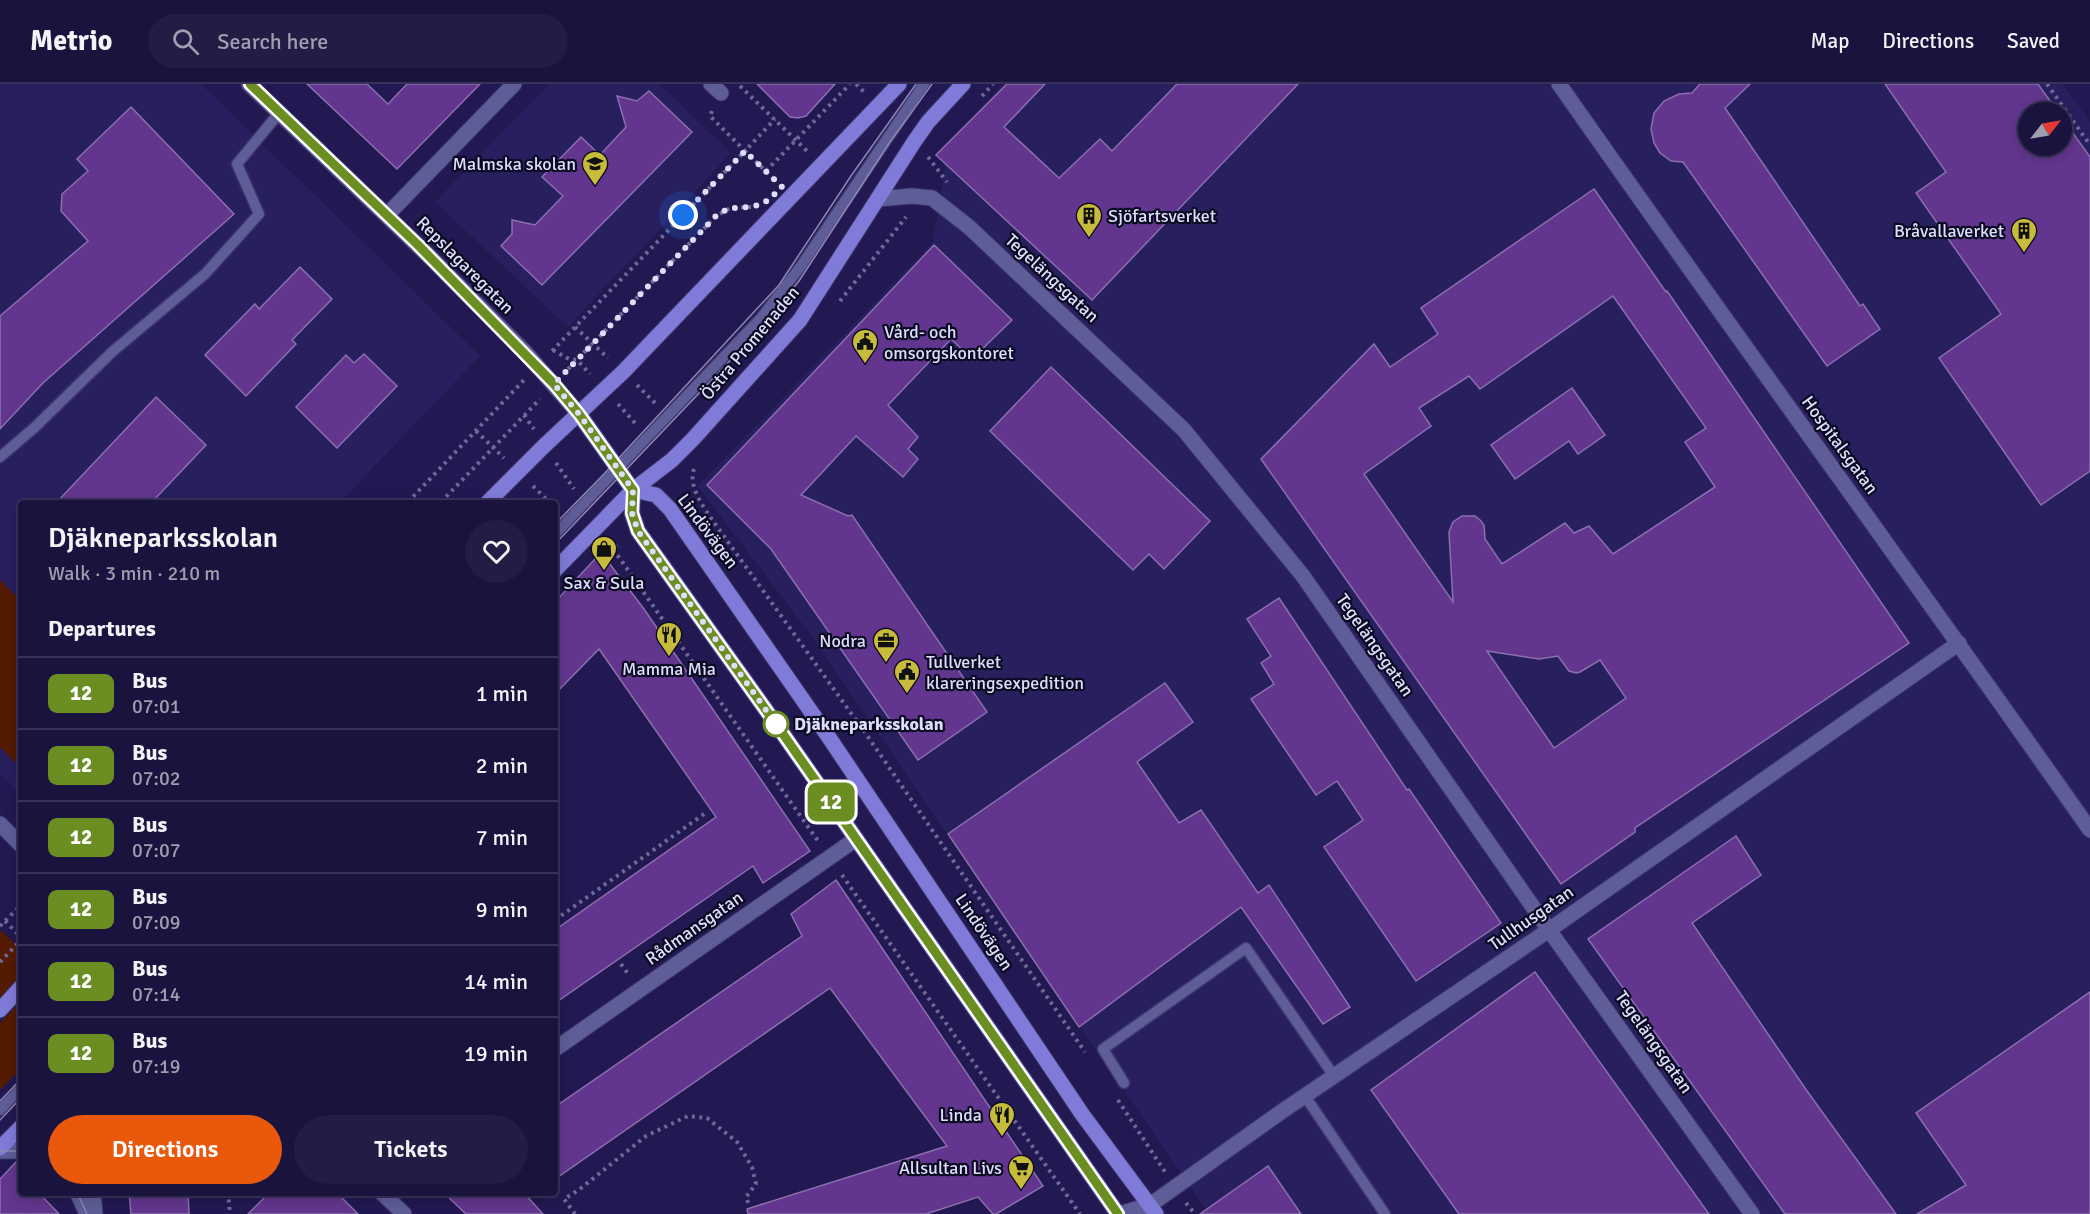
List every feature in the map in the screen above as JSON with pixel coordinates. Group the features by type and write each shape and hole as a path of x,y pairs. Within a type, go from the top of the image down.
{"main road":[{"path":"490,500 605,390 899,84"},
{"name":"Östra Promenaden","path":"558,567 633,490 672,460 800,320 928,122 963,84"},
{"name":"Repslagaregatan","path":"579,414 633,490"},
{"path":"633,490 632,513 638,531 1119,1214"},
{"name":"Lindövägen","path":"633,490 656,495 670,509 828,736 1082,1114 1153,1209"},
{"path":"0,1010 18,990"},
{"path":"0,1149 18,1129"}],"street":[{"name":"Repslagaregatan","path":"249,84 387,215 554,384 579,414"},
{"path":"387,215 514,84"},
{"name":"Hospitalsgatan","path":"1559,84 2090,830"},
{"name":"Tegelängsgatan","path":"878,199 912,196 932,198 969,228 1184,430 1303,576 1752,1214"},
{"name":"Tullhusgatan","path":"1119,1214 1153,1209 1175,1187 1550,930 1959,643"},
{"path":"0,824 18,841"},
{"name":"Rådmansgatan","path":"558,1047 856,839"},
{"path":"0,1149 18,1151"},
{"path":"79,1196 87,1214"},
{"path":"93,1196 94,1214"},
{"path":"385,1196 404,1214"}],"lane":[{"name":"Östra Promenaden","path":"558,531 761,318 784,289 924,84"},
{"path":"0,457 34,428 112,352 205,274 259,214 237,164 279,113"},
{"path":"1124,1083 1103,1049 1246,948 1334,1076"},
{"path":"0,1110 18,1091"},
{"path":"1305,1096 1385,1214"}],"path":[{"path":"766,171 850,84"},
{"path":"2047,84 2090,145"},
{"path":"782,187 710,116 716,89 741,86 812,156"},
{"path":"576,327 775,119"},
{"path":"443,500 716,216 730,208 760,205"},
{"path":"577,360 648,437"},
{"path":"524,415 584,505"},
{"path":"410,500 476,431"},
{"path":"672,460 692,477"},
{"path":"696,464 692,477 693,484 704,507 731,548 866,734 1085,1052"},
{"path":"598,526 1080,1214"},
{"path":"558,918 704,814"},
{"path":"0,926 18,908"},
{"path":"5,921 18,936"},
{"path":"0,962 18,942"},
{"path":"1112,1092 1195,1214"},
{"path":"575,1214 564,1199 580,1189 646,1136 688,1116 707,1118 737,1142 752,1167 756,1184 746,1197 749,1205"},
{"path":"228,1196 230,1214"}],"shaded area":[{"path":"0,84 201,84 480,356 342,500 18,500 18,792 0,774"},
{"path":"549,84 659,84 731,153 568,327 435,202"},
{"path":"1004,84 2063,84 2090,122 2090,1214 1209,1214 810,634 698,486 933,242 949,142"},
{"path":"0,580 18,598 18,765 0,747"},
{"path":"2,931 18,946 18,979 0,1000 0,933"},
{"path":"18,1004 18,1072 0,1090 0,1023"}],"building":[{"path":"307,84 367,84 388,104 407,84 480,84 397,169"},
{"path":"757,84 835,84 806,116 798,118 790,117"},
{"name":"Sjöfartsverket","path":"1007,84 1045,84 1004,127 1059,178 1100,139 1112,151 1177,84 1298,84 1092,300 936,155"},
{"path":"1700,84 1750,84 1725,108 1860,306 1863,304 1880,329 1827,366 1683,162 1671,161 1660,153 1654,143 1651,129 1654,113 1664,101 1679,94 1692,93"},
{"name":"Bråvallaverket","path":"1885,84 2038,84 2051,102 2018,102 2018,156 2072,156 2072,132 2090,157 2090,471 2041,505 1939,358 2001,314 1916,193 1946,172"},
{"name":"Malmska skolan","path":"649,91 692,132 542,285 501,246 512,234 512,220 535,225 563,196 542,177 581,137 600,155 626,127 617,96 637,101"},
{"path":"131,107 234,214 43,383 0,429 0,316 88,241 61,211 62,194 88,171 77,159"},
{"path":"1594,189 1667,291 1909,643 1635,828 1635,832 1561,884 1261,459 1374,344 1390,367 1438,334 1421,308","holes":["1613,296 1706,428 1685,442 1715,487 1613,554 1589,526 1574,533 1565,523 1502,564 1485,539 1484,525 1480,520 1475,516 1462,516 1453,522 1449,532 1453,602 1364,474 1431,426 1419,408 1469,376 1480,389","1487,651 1539,659 1558,656 1569,671 1576,673 1600,660 1626,698 1554,748"]},
{"path":"934,245 1012,320 972,359 951,339 888,405 918,437 908,449 918,459 903,477 856,436 801,495 848,516 852,515 987,712 918,760 771,549 707,485"},
{"path":"300,267 332,299 292,340 296,344 246,396 205,355 255,304 259,309"},
{"path":"364,354 397,386 337,448 296,407 346,355 354,363"},
{"path":"1051,367 1210,521 1164,569 1149,554 1133,570 990,431"},
{"path":"1572,388 1605,435 1578,454 1569,441 1515,479 1491,445"},
{"path":"156,397 206,445 154,500 59,500"},
{"path":"595,559 606,559 644,609 810,851 763,883 753,866 558,1001 558,928 716,817 599,649 558,691 558,599"},
{"path":"1279,598 1407,790 1409,789 1501,923 1416,981 1324,847 1363,820 1337,781 1316,795 1251,699 1274,684 1261,663 1271,656 1247,619"},
{"path":"1165,683 1193,722 1137,762 1179,823 1201,810 1258,893 1269,885 1350,1007 1323,1024 1241,907 1079,1027 948,834"},
{"path":"1736,836 1761,875 1692,923 1807,1091 1896,1214 1785,1214 1588,939"},
{"path":"836,880 1043,1186 996,1214 993,1214 978,1197 926,1214 748,1214 747,1209 947,1146 830,988 558,1177 558,1105 802,936 791,914"},
{"path":"1535,972 1709,1214 1459,1214 1371,1090"},
{"path":"2090,992 2090,1214 1917,1214 1966,1185 1916,1113"},
{"path":"18,1161 18,1196 42,1196 59,1214 0,1214 0,1179"},
{"path":"1268,1166 1301,1214 1200,1214"},
{"path":"129,1196 188,1196 189,1214 131,1214"},
{"path":"266,1196 340,1196 358,1214 248,1214"},
{"path":"447,1196 527,1196 543,1214 466,1214"}],"tram line":[{"path":"558,521 779,285 851,176 916,84"},
{"path":"558,541 765,324 799,281 890,142 932,84"},
{"path":"0,1101 18,1082"},
{"path":"0,1120 18,1101"},
{"path":"0,1151 18,1151"},
{"path":"79,1196 87,1214"}],"bus line":[{"name":"12","path":"250,84 387,215 526,353 579,414 633,490 632,513 638,531 776,724 1118,1214"}],"place":[{"name":"Malmska skolan","path":"595,187"},
{"name":"Sjöfartsverket","path":"1089,239"},
{"name":"Bråvallaverket","path":"2024,254"},
{"name":"Vård- och omsorgskontoret","path":"865,365"},
{"name":"Sax & Sula","path":"604,572"},
{"name":"Mamma Mia","path":"669,658"},
{"name":"Nodra","path":"886,664"},
{"name":"Tullverket klareringsexpedition","path":"907,695"},
{"name":"Djäkneparksskolan","path":"776,724"},
{"name":"Linda","path":"1002,1138"},
{"name":"Allsultan Livs","path":"1021,1191"}],"route":[{"path":"683,215 745,151 782,187 766,202 752,207 730,208 716,216 554,384 579,414 633,490 632,513 638,531 776,724"}]}
